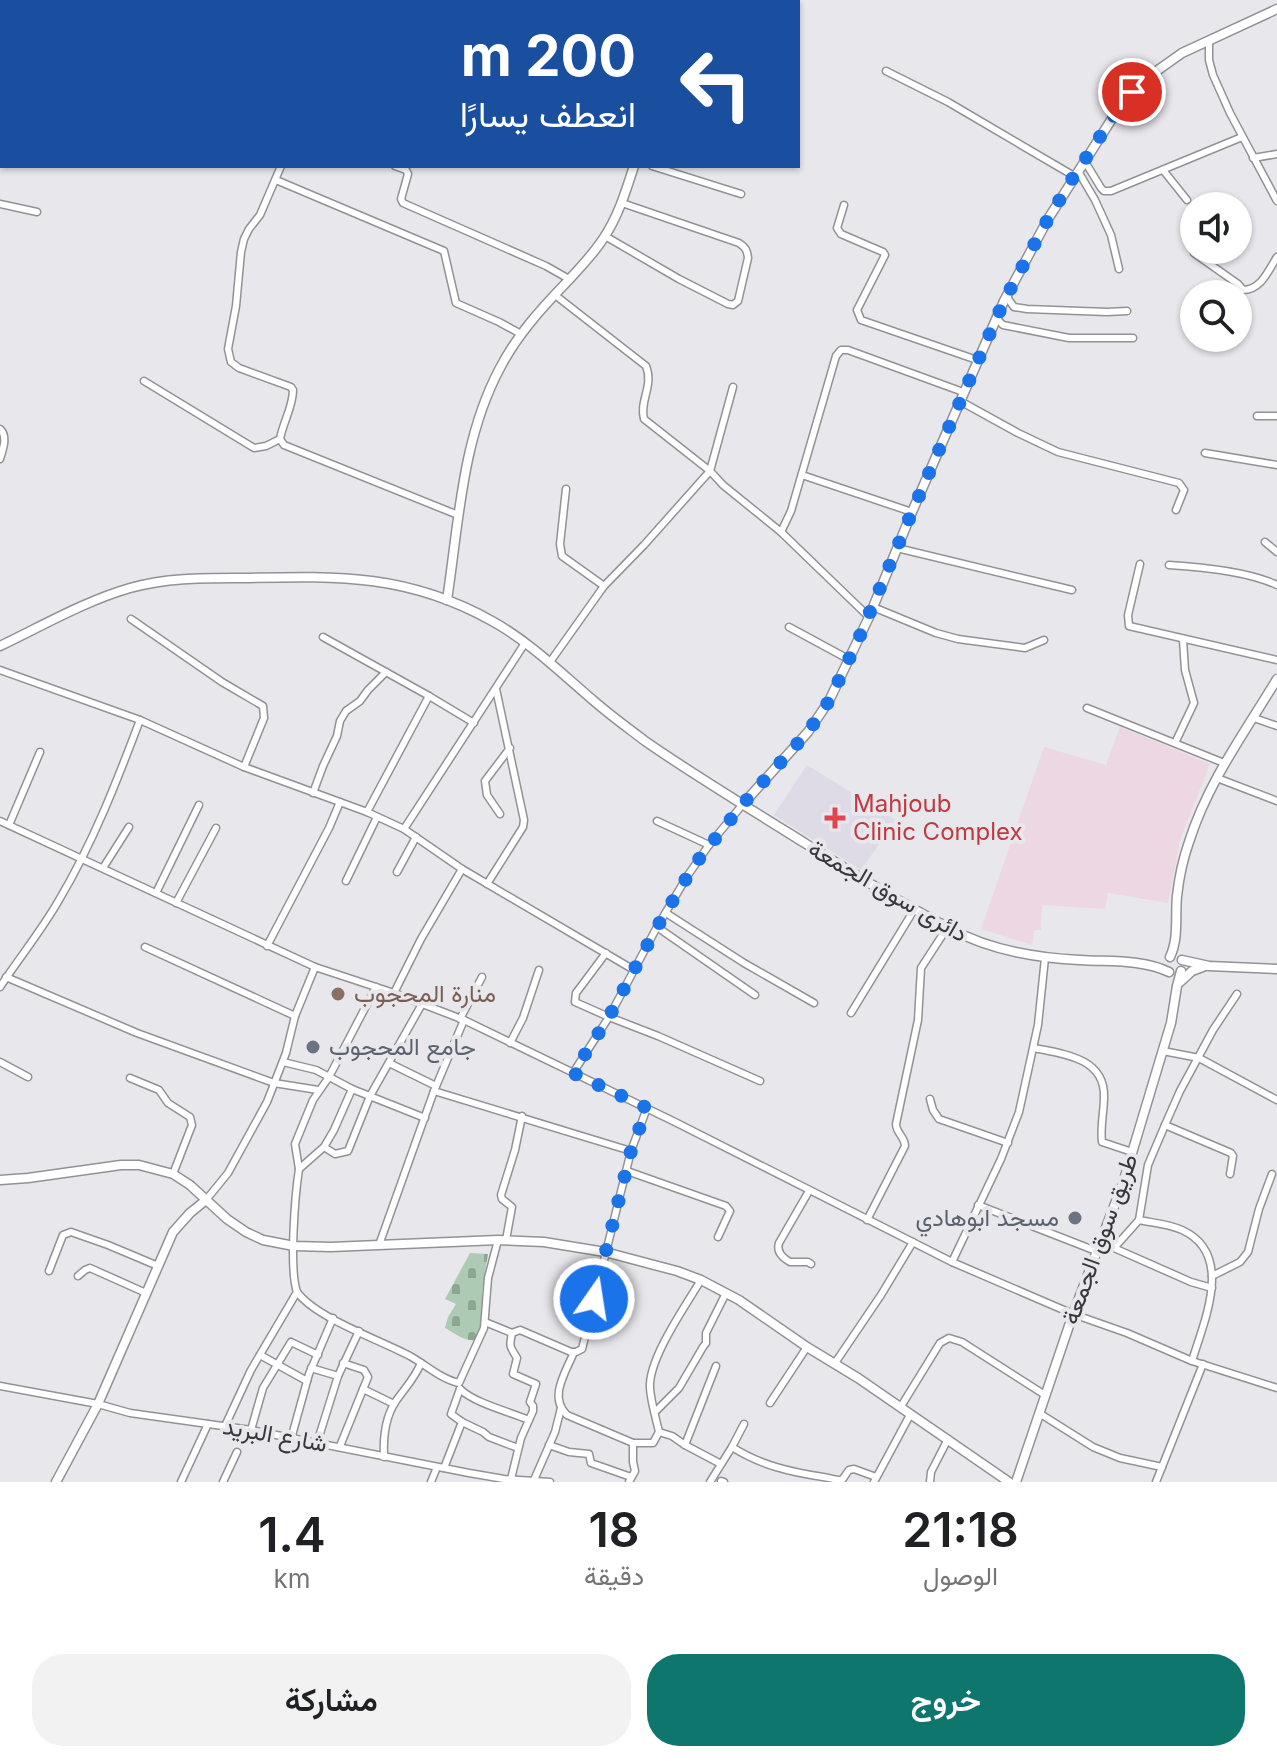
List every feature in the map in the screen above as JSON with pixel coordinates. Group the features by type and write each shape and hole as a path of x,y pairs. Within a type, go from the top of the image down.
{"street":[{"path":"573,1073 609,1017 695,864 821,714 850,660 1006,296 1084,160 1115,114 1144,80 1182,53 1277,9"},
{"path":"1209,41 1213,75 1277,201"},
{"path":"886,71 1076,173 1095,200 1111,235 1119,269"},
{"path":"1084,160 1104,191 1111,191 1242,137"},
{"path":"1253,158 1277,154"},
{"path":"144,381 254,448 280,439 293,390 239,368 231,362 228,349 244,239 260,215 280,168"},
{"path":"400,168 408,174 401,199 403,203 569,279"},
{"path":"447,600 458,515 477,421 500,368 521,334 605,236 622,203 633,168"},
{"path":"658,168 741,194"},
{"path":"1163,170 1181,192"},
{"path":"276,180 444,251 454,302 521,334"},
{"path":"605,236 728,304 738,301 748,258 745,247 622,203"},
{"path":"0,204 37,212"},
{"path":"844,205 837,228 841,234 885,255 857,310 861,320 977,360"},
{"path":"1210,264 1243,290 1249,291 1257,287 1277,257"},
{"path":"555,295 646,366 650,377 642,412 644,419 781,532 869,617"},
{"path":"1006,296 1014,307 1027,309 1127,311"},
{"path":"996,318 1003,325 1069,338 1133,338"},
{"path":"781,532 791,511 836,356 841,350 848,350 961,396 1018,433 1058,452 1179,483 1184,490 1176,510"},
{"path":"550,662 604,586 710,471 733,387"},
{"path":"1257,416 1277,416"},
{"path":"0,429 4,437 0,459"},
{"path":"280,439 284,445 458,515"},
{"path":"1205,453 1277,465"},
{"path":"802,475 912,512"},
{"path":"566,489 560,544 562,556 604,586"},
{"path":"1265,542 1277,552"},
{"path":"897,548 1072,590"},
{"path":"1140,564 1128,615 1129,626 1277,660"},
{"path":"1169,565 1205,568 1277,585"},
{"name":"دائرى سوق الجمعة","path":"0,646 111,594 174,580 345,578 403,585 447,600 494,622 550,662 596,704 692,773 947,928 975,941 1045,958 1138,963"},
{"path":"873,607 958,639 1025,648 1044,640"},
{"path":"131,619 222,682 263,706 264,718 244,767"},
{"path":"789,627 850,660"},
{"path":"323,637 474,723"},
{"path":"1175,743 1194,703 1185,670 1183,640"},
{"path":"404,829 525,643"},
{"path":"0,670 140,720 244,767 367,812 404,829 462,869 634,970"},
{"path":"313,793 346,711 360,701 386,672"},
{"path":"1176,992 1177,896 1185,858 1203,804 1224,763 1277,679"},
{"path":"487,884 523,827 524,820 496,689"},
{"path":"367,812 429,696"},
{"path":"1087,708 1224,763"},
{"path":"1254,718 1277,726"},
{"path":"0,987 57,904 82,859 115,787 140,720"},
{"path":"500,814 487,795 485,781 510,748"},
{"path":"9,825 40,752"},
{"path":"1217,778 1277,801"},
{"path":"267,946 340,802"},
{"path":"156,893 199,805"},
{"path":"346,881 377,817"},
{"path":"0,821 315,967 462,1020 647,1108 952,1262 1192,1361 1277,1388"},
{"path":"657,821 709,845"},
{"path":"103,868 129,827"},
{"path":"176,903 216,828"},
{"path":"397,872 416,837"},
{"path":"394,993 462,869"},
{"path":"851,1013 914,910"},
{"path":"666,913 814,1003"},
{"path":"657,927 755,995"},
{"path":"867,1220 905,1146 896,1124 918,1020 921,968 947,928"},
{"path":"1176,942 1166,965 1178,967"},
{"path":"1176,942 1188,958 1204,965"},
{"path":"145,947 295,1016"},
{"path":"606,953 576,993 575,1002 760,1081"},
{"path":"1138,963 1175,956 1178,967"},
{"path":"952,1262 1008,1143 1019,1112 1034,1048 1045,958"},
{"path":"1138,963 1160,967 1204,965 1277,969"},
{"path":"1176,992 1187,974 1204,965"},
{"path":"56,1482 98,1404 173,1232 228,1173 267,1102 283,1062 295,1016 315,967"},
{"path":"510,1043 523,1018 539,970"},
{"path":"6,977 137,1033 274,1083 318,1090"},
{"path":"379,1246 435,1088 482,977"},
{"path":"376,987 329,1077 318,1090 295,1144 299,1169 293,1277 297,1292 333,1318 459,1386 463,1393 529,1420"},
{"name":"طريق سوق الجمعة","path":"1016,1482 1073,1314 1117,1201 1171,1023 1176,992"},
{"path":"1114,1248 1139,1220 1148,1165 1165,1125 1180,1091 1237,994"},
{"path":"324,1147 335,1154 348,1151 370,1096 422,1004"},
{"path":"1034,1048 1080,1059 1101,1076 1105,1093 1102,1142 1132,1152"},
{"path":"1163,1051 1199,1058 1277,1100"},
{"path":"0,1062 28,1077"},
{"path":"283,1062 329,1077 425,1118"},
{"path":"389,1063 435,1088 631,1151"},
{"path":"130,1078 159,1090 168,1103 191,1119 192,1125 173,1174"},
{"path":"299,1169 324,1147 352,1089"},
{"path":"930,1099 939,1119 1008,1143"},
{"path":"485,1322 512,1333 520,1330 574,1352 583,1346 631,1151 647,1108"},
{"path":"518,1448 489,1437 451,1414 461,1381 483,1334 488,1278 512,1207 501,1195 522,1116"},
{"path":"1165,1125 1231,1153 1230,1174"},
{"path":"0,1180 139,1165 173,1174 190,1185 227,1219 263,1240 294,1246 379,1246 502,1240 544,1242 605,1252 677,1271 739,1300 1009,1482"},
{"path":"627,1171 726,1206 730,1211 718,1237"},
{"path":"1212,1276 1245,1258 1272,1174"},
{"path":"809,1191 778,1249 790,1262 811,1264"},
{"path":"978,1205 1096,1251 1114,1248 1212,1288"},
{"path":"1139,1220 1182,1230 1197,1240 1206,1252 1211,1267 1212,1288 1192,1361"},
{"path":"49,1271 63,1235 71,1232 158,1266"},
{"path":"835,1363 913,1242"},
{"path":"78,1276 85,1270 94,1269 146,1293"},
{"path":"574,1352 558,1389 561,1408 567,1415 633,1443 653,1443 659,1432 650,1388 653,1372 671,1328 701,1280"},
{"path":"225,1426 237,1396 297,1292"},
{"path":"655,1412 679,1388 706,1343 706,1333 726,1293"},
{"path":"291,1439 311,1368 333,1318"},
{"path":"317,1443 338,1376 359,1331"},
{"path":"506,1480 533,1409 530,1400 536,1384 513,1374 517,1358 509,1346 512,1333"},
{"path":"900,1408 940,1343 949,1338 962,1342 1045,1395"},
{"path":"251,1430 263,1388 291,1342 318,1355"},
{"path":"770,1403 807,1347"},
{"path":"260,1355 307,1381"},
{"path":"340,1446 368,1377 366,1371 343,1363"},
{"path":"384,1457 386,1422 421,1363"},
{"path":"1156,1482 1203,1364"},
{"path":"685,1445 716,1366"},
{"path":"311,1368 338,1376"},
{"name":"شارع البريد","path":"0,1386 130,1413 340,1446 506,1480 550,1482"},
{"path":"363,1389 394,1404"},
{"path":"534,1480 555,1432 561,1408"},
{"path":"1039,1413 1093,1447 1120,1458 1162,1467"},
{"path":"732,1447 762,1463 802,1474 842,1480 849,1470 854,1469 875,1479 910,1415"},
{"path":"431,1482 462,1422"},
{"path":"181,1482 208,1424"},
{"path":"710,1482 744,1424"},
{"path":"659,1432 672,1436 721,1464"},
{"path":"930,1482 931,1472 948,1439"},
{"path":"549,1445 569,1452 589,1454 591,1463 630,1479 635,1471 633,1443"},
{"path":"223,1482 237,1452"}],"shaded area":[{"path":"1120,727 1210,764 1180,840 1168,903 1108,893 1105,909 1042,905 1041,930 1034,930 1032,945 981,929 1044,747 1106,765"},
{"name":"Mahjoub Clinic Complex","path":"807,765 896,820 861,870 774,815"}],"green space":[{"path":"470,1253 488,1254 482,1292 484,1319 477,1340 468,1340 445,1328 456,1304 445,1299"}],"place":[{"name":"Mahjoub Clinic Complex","path":"835,818"},
{"name":"منارة المحجوب","path":"338,994"},
{"name":"جامع المحجوب","path":"313,1047"},
{"name":"مسجد ابوهادي","path":"1075,1218"}],"route":[{"path":"594,1299 631,1151 647,1108 573,1073 609,1017 695,864 743,804 808,732 829,701 850,660 1004,301 1074,176 1132,92"}]}
